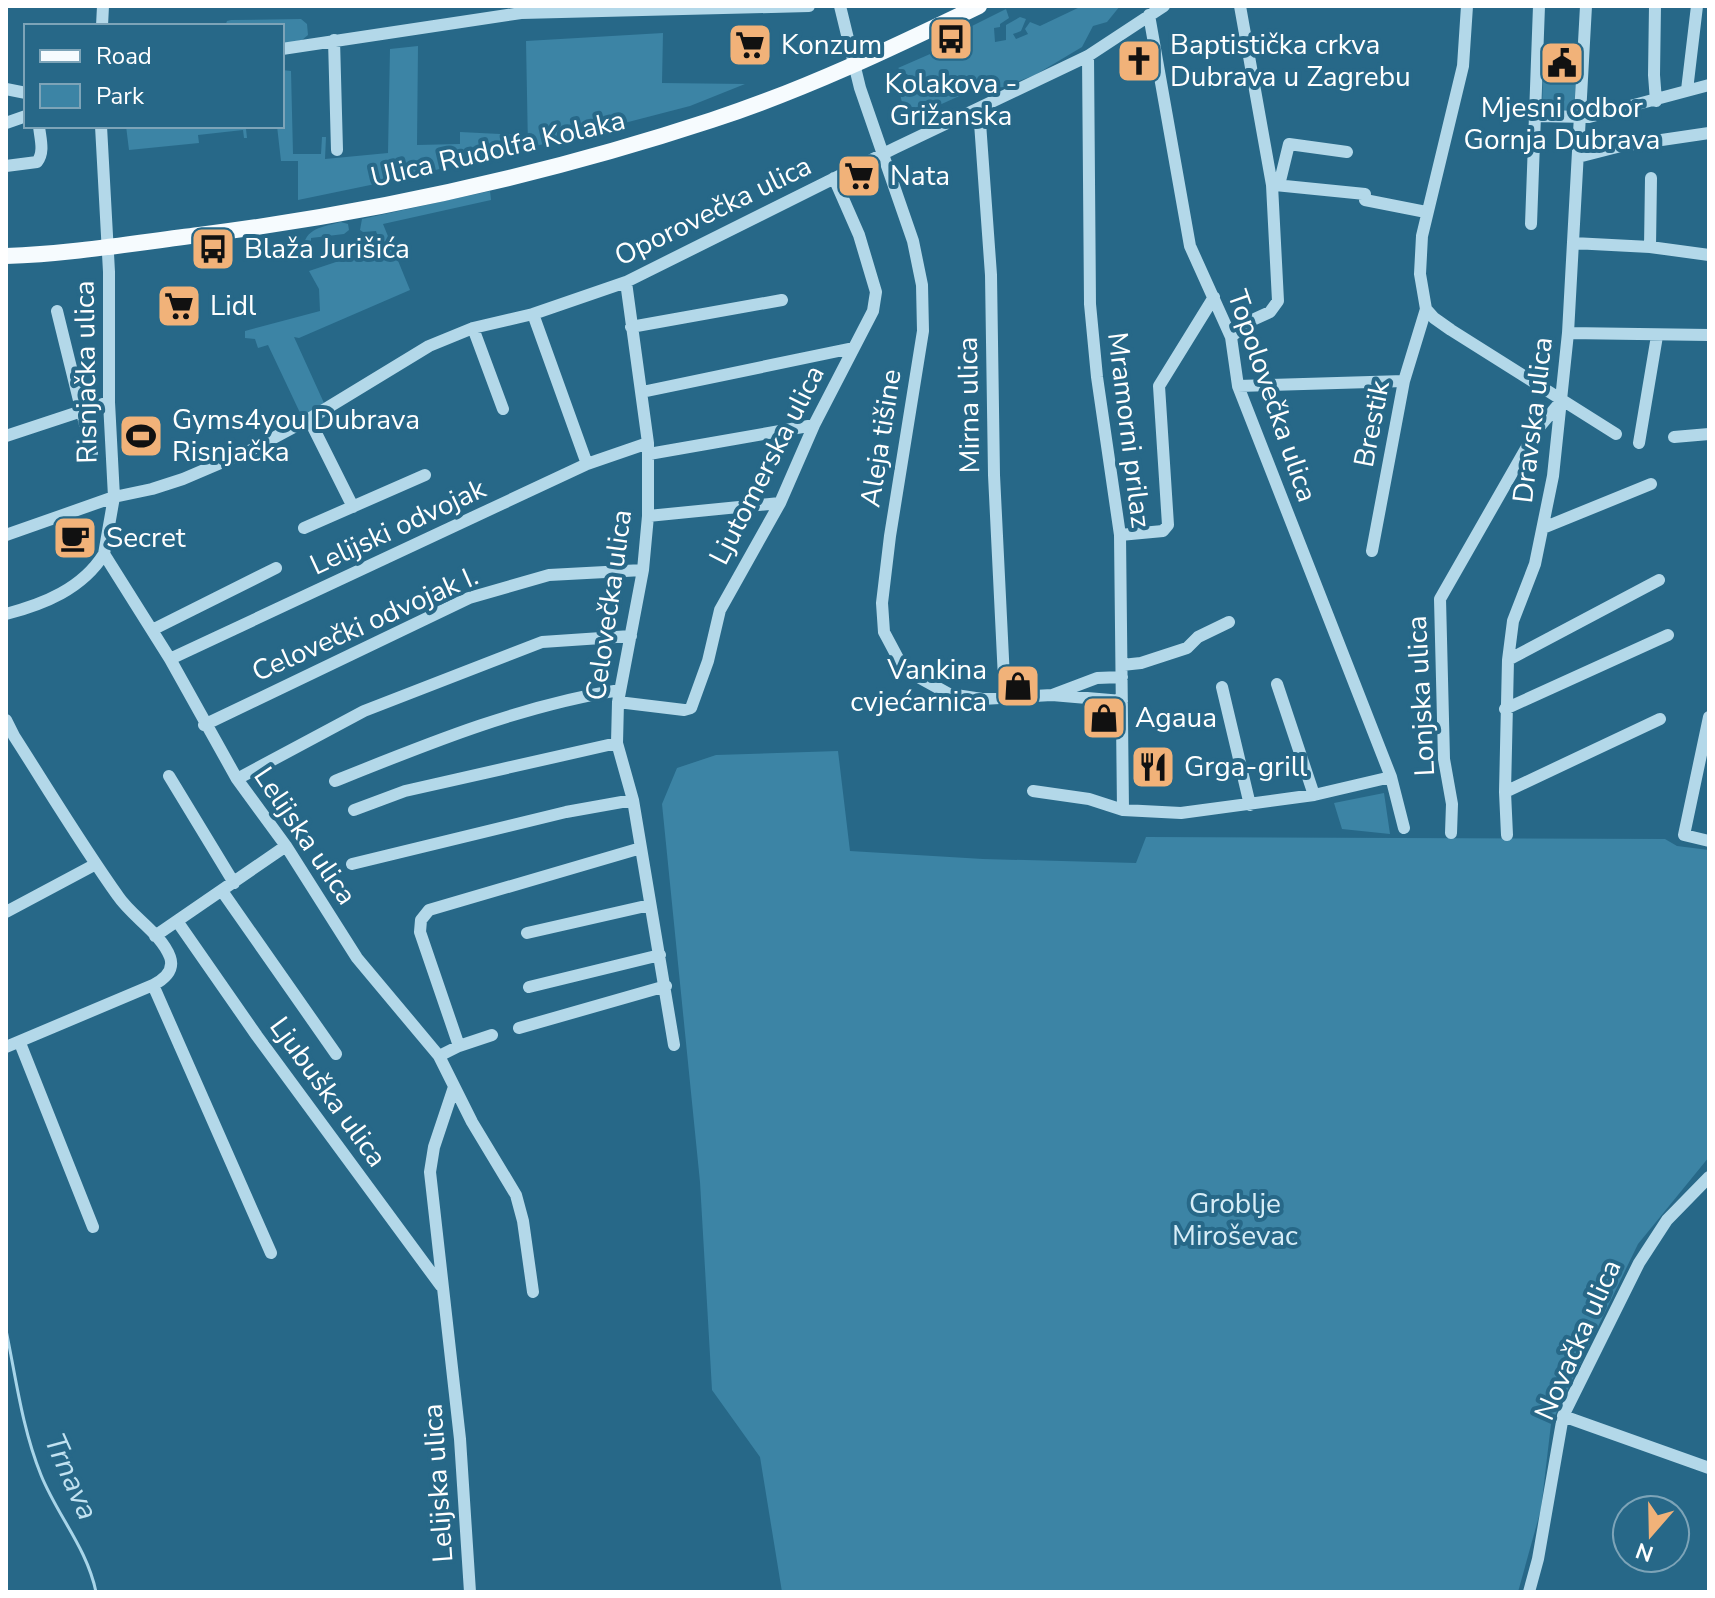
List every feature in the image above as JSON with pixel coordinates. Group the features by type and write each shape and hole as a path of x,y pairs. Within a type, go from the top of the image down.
{"main road":[{"name":"Ulica Rudolfa Kolaka","path":"6,256 298,221 531,173 714,119 855,65 979,6"}],"street":[{"path":"284,49 521,9 809,6"},
{"name":"Aleja tišine","path":"840,6 860,88 913,241 924,310 890,536 882,603 884,632 900,662 911,673 936,689 960,697 1005,699 1052,695 1122,701"},
{"name":"Oporovečka ulica","path":"6,535 114,497 152,489 193,475 251,450 309,419 429,346 473,328 533,314 626,282 1088,56 1164,6"},
{"path":"1231,337 1248,322 1270,312 1278,301 1276,185 1240,6"},
{"name":"Brestik","path":"1372,551 1404,381 1426,309 1420,274 1422,236 1463,66 1467,6"},
{"path":"1531,224 1539,6"},
{"name":"Dravska ulica","path":"1507,835 1505,709 1508,660 1513,621 1535,564 1553,476 1568,333 1586,6"},
{"path":"1655,6 1656,101"},
{"path":"1687,90 1697,6"},
{"name":"Topolovečka ulica","path":"1149,15 1190,246 1231,337 1238,386 1391,777 1404,828"},
{"path":"334,40 337,150"},
{"name":"Mramorni prilaz","path":"1088,56 1090,304 1097,377 1120,535 1123,810"},
{"path":"1535,116 1580,119 1709,85"},
{"name":"Mirna ulica","path":"979,109 991,275 994,475 1005,699"},
{"path":"6,166 37,162 42,154 39,128"},
{"name":"Risnjačka ulica","path":"101,128 108,246 109,402 114,497"},
{"path":"1578,157 1621,146 1709,133"},
{"path":"1276,185 1289,144 1347,152"},
{"name":"Ljutomerska ulica","path":"619,696 684,710 691,708 708,661 720,610 780,503 814,425 873,311 876,292 859,235 834,178"},
{"path":"1650,247 1651,178"},
{"path":"1276,185 1365,197 1426,212"},
{"path":"1573,243 1650,247 1709,255"},
{"name":"Celovečka ulica","path":"626,282 649,449 648,516 643,570 619,696 617,743 633,800 674,1045"},
{"path":"1120,535 1163,531 1168,525 1159,386 1214,297"},
{"path":"631,327 782,300"},
{"path":"1426,309 1451,330 1616,434"},
{"name":"Risnjačka ulica","path":"57,311 92,453"},
{"path":"533,314 587,464"},
{"path":"473,328 503,409"},
{"path":"1568,333 1709,335"},
{"path":"1639,443 1657,336"},
{"path":"642,392 853,348"},
{"path":"1238,386 1404,381"},
{"name":"Lonjska ulica","path":"1451,833 1452,804 1444,759 1440,599 1536,431 1562,399"},
{"path":"6,436 109,402"},
{"path":"309,419 353,507"},
{"name":"Lelijski odvojak","path":"170,659 587,464 649,449 814,425"},
{"path":"1674,437 1709,434"},
{"path":"304,528 425,475"},
{"path":"1543,528 1651,484"},
{"path":"6,614 33,607 74,586 96,566 104,554 114,497"},
{"path":"648,516 780,503"},
{"name":"Lelijska ulica","path":"104,554 170,659 204,725 237,779 286,846 357,958 439,1056 516,1195 523,1221 533,1292"},
{"path":"152,630 276,568"},
{"name":"Celovečki odvojak I.","path":"204,725 469,598 549,575 643,570"},
{"path":"1508,660 1659,580"},
{"name":"Aleja tišine","path":"1052,695 1187,648 1198,637 1229,622"},
{"path":"1505,709 1668,635"},
{"path":"237,779 364,711 542,642 631,636"},
{"path":"1277,684 1314,795"},
{"path":"1222,687 1250,805"},
{"path":"335,781 462,732 575,697 619,696"},
{"path":"1709,717 1684,835 1709,841"},
{"path":"1505,792 1660,719"},
{"path":"6,720 10,738 120,900 155,936 171,958 170,970 153,985 6,1047"},
{"name":"Celovečka ulica","path":"354,810 405,791 617,743"},
{"path":"169,776 234,883"},
{"path":"1033,791 1089,799 1123,810 1181,813 1314,795 1391,777"},
{"path":"352,864 566,812 633,800"},
{"path":"155,936 286,846"},
{"path":"459,1046 420,932 421,920 429,910 641,848"},
{"path":"6,912 96,864"},
{"path":"222,891 336,1054"},
{"path":"527,933 650,905"},
{"name":"Ljubuška ulica","path":"177,921 257,1036 443,1289"},
{"path":"529,987 660,955"},
{"path":"153,985 271,1253"},
{"path":"519,1028 666,986"},
{"path":"439,1056 492,1035"},
{"path":"20,1043 93,1227"},
{"name":"Lelijska ulica","path":"454,1087 434,1147 430,1172 460,1439 470,1592"},
{"name":"Novačka ulica","path":"1529,1592 1538,1559 1563,1416 1639,1263 1667,1220 1709,1177"},
{"path":"1563,1416 1709,1468"}],"green space":[{"path":"1082,6 1120,6 1107,22 1093,26 1082,47 1035,75 1004,87 975,89 906,120 898,85 908,75 898,68 969,37 960,32 1006,9 1009,18 1000,27 994,28 995,42 1006,40 1006,25 1020,17 1026,19 1021,31 1013,34 1016,39 1028,34 1025,29 1030,22 1040,26"},
{"path":"301,19 307,24 308,35 302,40 284,44 284,24 226,24 231,20"},
{"path":"663,33 662,83 745,84 690,106 528,148 526,41"},
{"path":"418,46 417,145 460,144 460,132 523,135 523,147 409,177 298,200 298,161 281,161 277,128 284,128 284,70 291,71 293,154 321,154 322,137 326,137 325,159 388,153 390,49"},
{"path":"1543,76 1576,78 1574,112 1542,110"},
{"path":"126,128 253,128 246,129 247,138 244,138 243,130 198,135 199,143 129,150"},
{"path":"490,191 491,200 383,224 410,290 299,338 294,337 324,403 302,417 268,345 258,348 255,339 245,338 245,331 320,311 319,289 309,271 378,248 380,243 376,231 360,230 362,219"},
{"path":"341,222 348,224 349,230 344,234 311,238 311,247 304,253 309,234"},
{"name":"Groblje Miroševac","path":"838,751 850,851 983,859 1136,863 1146,837 1665,839 1677,846 1709,850 1709,1157 1638,1244 1551,1424 1541,1509 1518,1592 782,1592 760,1457 712,1390 700,1182 662,804 677,768 716,755"},
{"path":"1384,793 1390,834 1342,829 1334,803"}],"waterway":[{"name":"Trnava","path":"6,1330 34,1457 86,1561 96,1592"}],"place":[{"name":"Kolakova - Grižanska","path":"951,39"},
{"name":"Konzum","path":"750,45"},
{"name":"Baptistička crkva Dubrava u Zagrebu","path":"1139,61"},
{"name":"Mjesni odbor Gornja Dubrava","path":"1562,63"},
{"name":"Nata","path":"859,176"},
{"name":"Blaža Jurišića","path":"213,249"},
{"name":"Lidl","path":"179,306"},
{"name":"Gyms4you Dubrava Risnjačka","path":"141,436"},
{"name":"Secret","path":"75,538"},
{"name":"Vankina cvjećarnica","path":"1018,686"},
{"name":"Agaua","path":"1104,718"},
{"name":"Grga-grill","path":"1153,767"}]}
